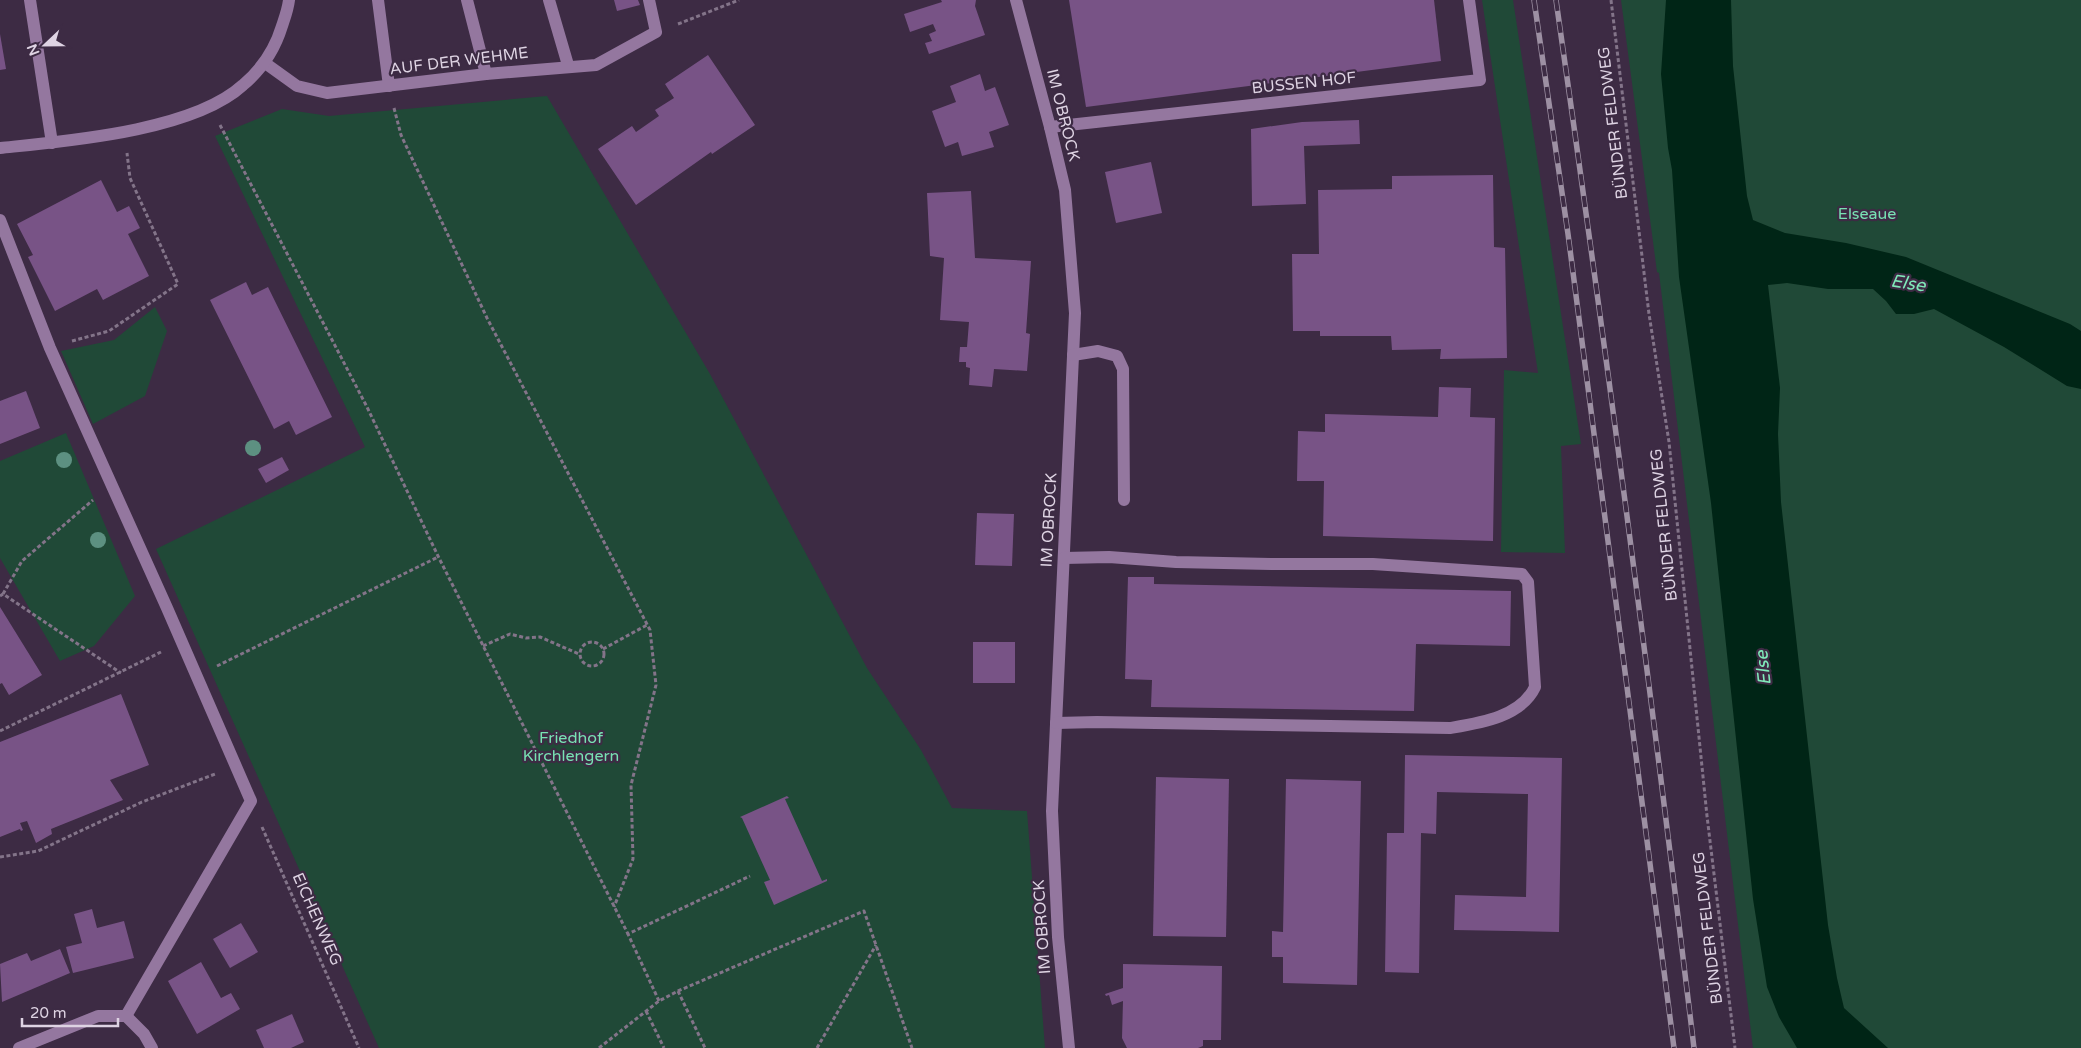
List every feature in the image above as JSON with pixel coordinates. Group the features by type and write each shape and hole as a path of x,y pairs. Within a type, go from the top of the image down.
{"street":[{"path":"30,0 52,143"},
{"path":"0,148 52,143 123,132 168,122 210,106 242,86 265,63 278,39 289,0"},
{"path":"378,0 389,86"},
{"path":"467,0 486,74"},
{"path":"549,0 568,65"},
{"path":"649,0 656,32"},
{"name":"IM OBROCK","path":"1016,0 1065,190 1075,312 1052,811 1058,937 1069,1048"},
{"name":"BUSSEN HOF","path":"1050,127 1480,80 1469,0"},
{"name":"AUF DER WEHME","path":"265,63 297,86 327,93 568,65 596,65 656,32"},
{"path":"0,220 50,348 112,484 251,801 126,1016"},
{"path":"1073,355 1098,352 1117,356 1123,369 1124,500"},
{"path":"1056,723 1097,722 1450,728 1476,724 1501,716 1521,706 1532,694 1535,687 1528,582 1522,574 1373,564 1262,564 1064,558"},
{"path":"20,1048 98,1016 126,1016 144,1034 152,1048"}],"path":[{"path":"656,32 739,0"},
{"name":"BÜNDER FELDWEG","path":"1611,0 1649,314 1669,442 1707,816 1735,1048"},
{"path":"210,106 367,408 438,556 660,1001"},
{"path":"401,135 487,318 650,630 656,686 631,785 633,859 614,907"},
{"path":"50,348 109,331 178,284 130,178"},
{"path":"112,484 22,560 2,595 121,673"},
{"path":"197,677 438,556"},
{"path":"603,649 647,625"},
{"path":"483,646 510,634 526,638 540,637 579,654"},
{"path":"0,731 182,642"},
{"path":"589,642 597,643 603,649 602,660 592,667 582,662 579,654 582,646 589,642"},
{"path":"0,857 38,851 142,802 236,766"},
{"name":"EICHENWEG","path":"251,801 360,1048"},
{"path":"628,934 750,876"},
{"path":"599,1048 646,1011 678,991 864,911 912,1048"},
{"path":"817,1048 876,945"},
{"path":"678,991 706,1048"},
{"path":"646,1011 664,1048"}],"green space":[{"path":"1482,0 1513,0 1581,444 1561,446 1565,553 1501,552 1504,370 1538,373"},
{"name":"Elseaue","path":"1621,0 2081,0 2081,1048 1753,1048 1659,273 1657,272"},
{"name":"Friedhof Kirchlengern","path":"547,96 710,374 867,668 921,750 952,808 1027,811 1045,1048 379,1048 156,549 365,447 215,136 282,109 329,116"},
{"path":"155,307 167,331 145,396 93,424 61,351 114,340"},
{"path":"66,433 135,596 94,646 60,661 0,558 0,461"}],"water":[{"name":"Else","path":"1666,0 1731,0 1733,66 1747,196 1753,220 1785,233 1846,243 1906,257 2070,324 2081,331 2081,389 2067,386 2004,347 1934,309 1914,314 1896,314 1873,289 1828,289 1787,283 1768,285 1780,388 1778,434 1781,502 1828,925 1844,1008 1888,1048 1797,1048 1779,1017 1767,987 1753,899 1711,503 1679,277 1672,170 1661,74"}],"building":[{"path":"614,0 638,0 640,5 617,11"},
{"path":"941,0 976,0 975,6 985,35 929,54 925,43 932,41 929,34 936,31 933,24 910,32 904,14 942,2"},
{"path":"1069,0 1434,0 1441,61 1086,107"},
{"path":"0,34 6,69 0,70"},
{"path":"708,55 755,125 712,154 711,152 636,205 598,149 632,126 636,132 659,116 655,110 674,98 665,84"},
{"path":"980,74 985,91 995,87 1009,125 989,132 994,147 962,156 958,142 945,147 932,111 956,102 950,86"},
{"path":"1359,120 1360,144 1304,146 1306,204 1252,206 1251,129 1302,122"},
{"path":"1151,162 1162,213 1116,223 1105,172"},
{"path":"1493,175 1494,247 1505,248 1507,358 1440,359 1441,349 1392,350 1391,336 1320,336 1320,331 1293,331 1292,254 1319,254 1318,190 1392,189 1392,176"},
{"path":"101,180 117,212 129,206 140,228 128,234 149,276 103,300 97,289 55,311 28,257 33,255 17,224"},
{"path":"971,191 975,258 1031,261 1026,333 1030,334 1027,371 994,369 992,387 969,385 970,368 966,367 966,362 959,362 960,347 967,347 969,322 940,320 944,258 930,256 927,193"},
{"path":"246,282 252,295 268,287 332,417 296,435 289,421 274,429 210,300"},
{"path":"1439,387 1471,388 1470,417 1495,418 1493,541 1323,536 1324,481 1297,481 1298,431 1325,432 1325,414 1438,417"},
{"path":"26,391 40,428 0,444 0,401"},
{"path":"282,457 289,470 266,483 258,469"},
{"path":"977,513 1014,514 1012,566 975,565"},
{"path":"1128,577 1154,577 1154,584 1511,591 1510,646 1416,644 1414,711 1151,707 1152,680 1125,679"},
{"path":"0,607 42,675 9,695 2,683 0,684"},
{"path":"973,642 1015,642 1015,683 973,683"},
{"path":"121,694 149,765 110,780 123,800 51,829 52,834 36,843 27,821 20,823 23,830 21,831 20,829 0,837 0,742"},
{"path":"1405,755 1562,758 1559,932 1454,930 1455,895 1526,897 1528,794 1437,792 1436,834 1421,833 1419,973 1385,972 1387,833 1404,833"},
{"path":"1156,777 1229,779 1226,937 1153,936"},
{"path":"1286,779 1361,781 1357,985 1283,983 1283,957 1272,957 1272,931 1283,932"},
{"path":"787,796 789,798 785,799 822,881 827,879 827,881 774,905 764,882 770,880 740,817"},
{"path":"92,909 97,928 124,921 134,958 73,973 66,947 82,943 74,914"},
{"path":"241,923 258,952 230,968 213,939"},
{"path":"60,949 70,973 2,1002 0,964 27,953 31,961"},
{"path":"201,962 221,998 231,993 240,1009 197,1034 168,981"},
{"path":"1123,964 1222,966 1221,1040 1203,1040 1203,1046 1198,1048 1127,1048 1122,1038 1123,1001 1112,1005 1109,995 1106,996 1105,994 1123,988"},
{"path":"292,1014 304,1042 291,1048 264,1048 256,1030"}],"railway":[{"path":"1534,0 1568,234 1674,1048"},
{"path":"1556,0 1628,524 1694,1048"}]}
